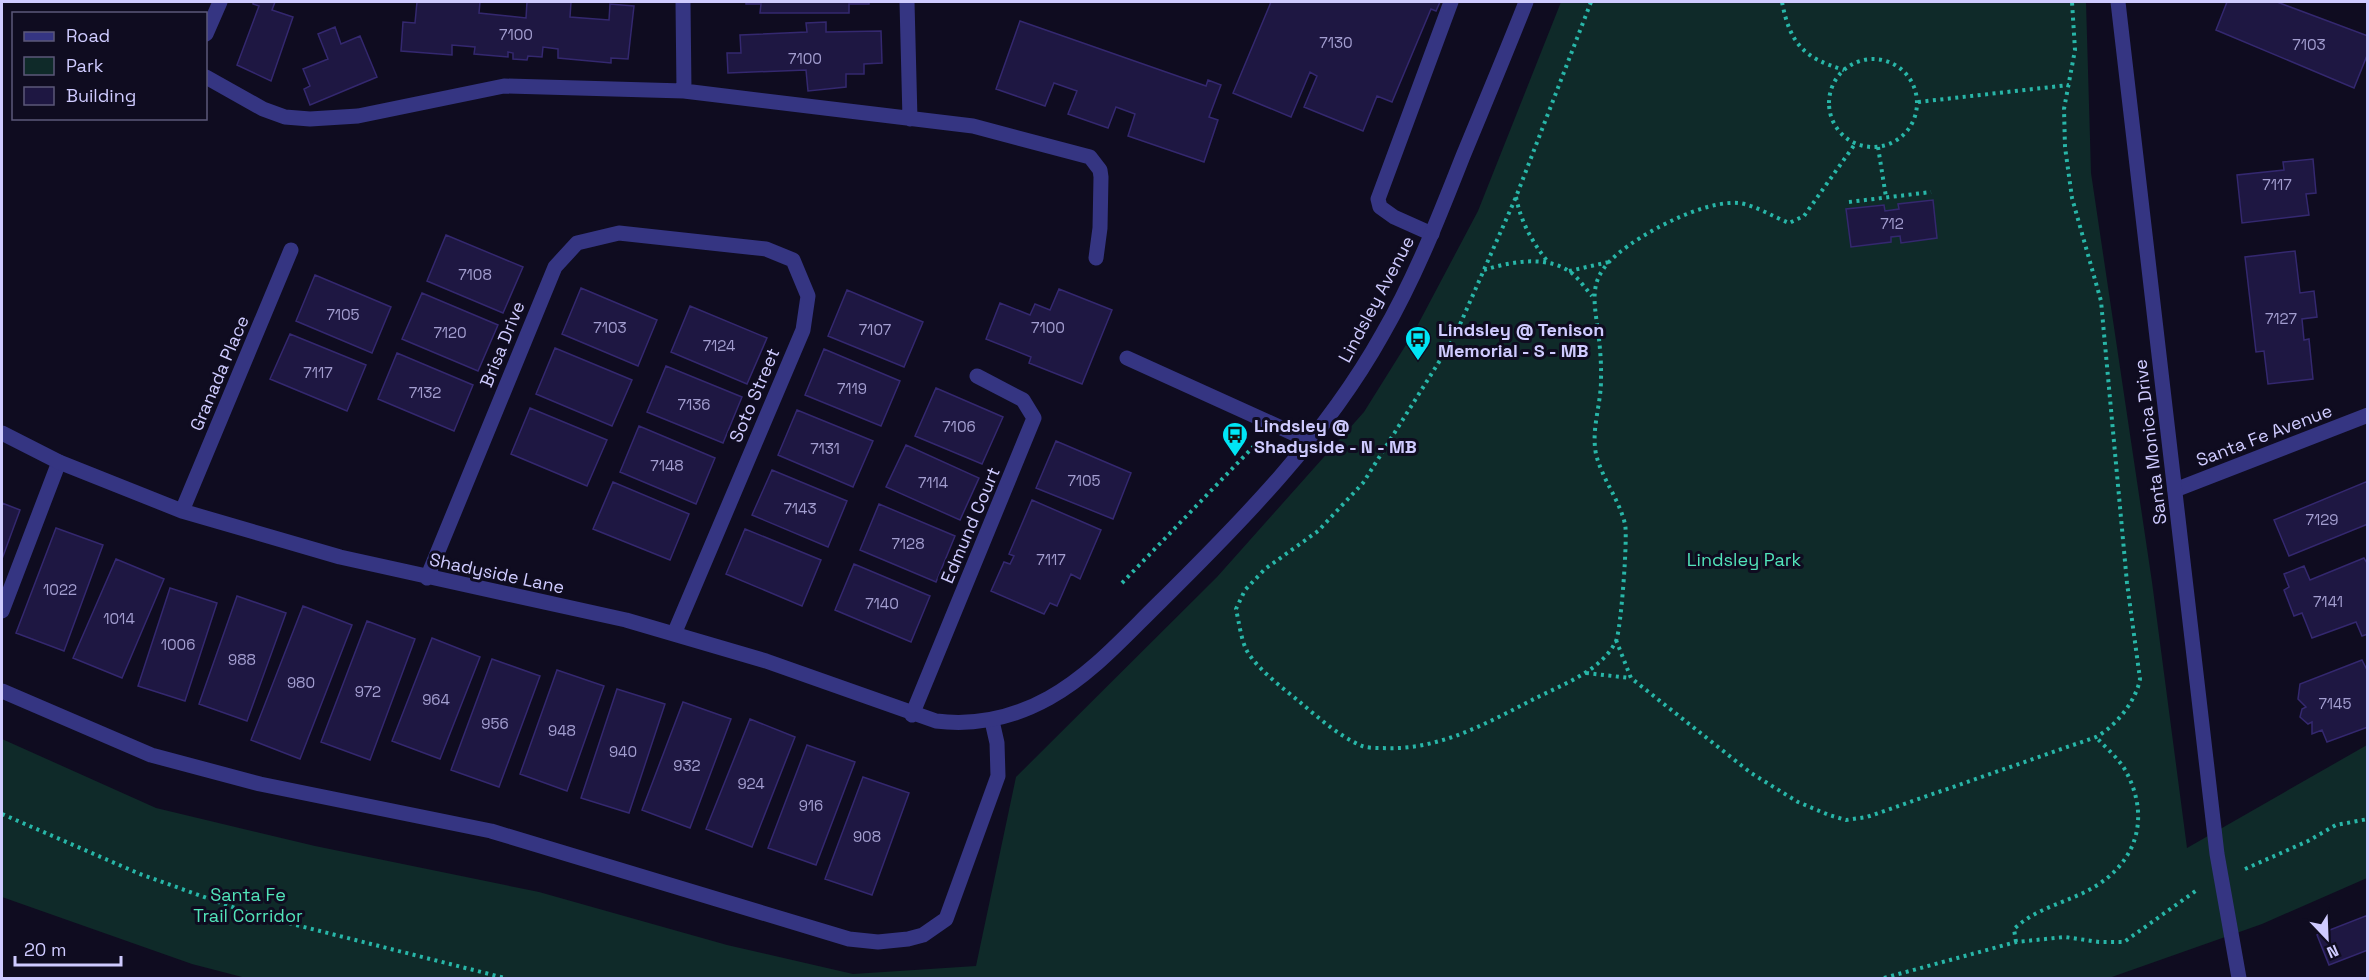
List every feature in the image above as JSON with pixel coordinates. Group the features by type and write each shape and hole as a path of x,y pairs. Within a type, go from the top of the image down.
{"street":[{"path":"207,32 220,2"},
{"path":"683,2 684,91"},
{"path":"907,2 910,119"},
{"path":"1432,234 1394,217 1380,207 1378,199 1451,2"},
{"name":"Lindsley Avenue","path":"992,721 1049,699 1079,678 1109,652 1225,537 1310,441 1374,349 1432,234 1526,2"},
{"name":"Santa Monica Drive","path":"2118,2 2217,855 2223,878 2239,978"},
{"path":"207,78 263,109 285,117 310,119 358,116 504,86 684,91 973,126 1090,157 1100,170 1101,177 1100,228 1096,258"},
{"name":"Brisa Drive","path":"427,578 555,267 578,243 619,233 696,241"},
{"name":"Soto Street","path":"675,634 803,330 808,296 793,260 766,249 696,241"},
{"name":"Granada Place","path":"182,511 291,250"},
{"path":"1127,358 1310,441"},
{"name":"Edmund Court","path":"912,715 1034,418 1023,400 977,376"},
{"name":"Santa Fe Avenue","path":"2175,490 2367,415"},
{"name":"Shadyside Lane","path":"2,433 59,462 182,511 340,557 626,620 766,661 912,715 961,724 992,721"},
{"path":"2,611 59,462"},
{"path":"2,691 151,755 260,784 492,831 849,939 878,942 923,935 945,919 998,776 997,743 992,721"}],"path":[{"path":"1591,2 1516,197 1454,338 1363,483 1318,531 1265,569 1245,590 1236,609 1247,650 1276,683 1338,733 1365,747 1401,749 1431,744 1468,731 1586,673 1616,640"},
{"path":"1782,2 1786,23 1801,50 1819,62 1844,70"},
{"path":"1855,144 1804,216 1789,223 1739,203 1702,209 1637,240 1609,262 1597,277 1593,296 1602,380 1595,426 1596,453 1626,526 1626,563 1616,640 1631,678 1751,772 1798,802 1846,820 1867,817 2096,737 2114,725 2139,688 2140,679 2127,583 2101,301 2072,198 2064,109 2075,50 2072,2"},
{"path":"1871,59 1898,66 1915,89 1918,102 1915,117 1908,130 1898,141 1878,147 1855,144 1843,135 1834,124 1830,110 1830,95 1835,82 1844,70 1871,59"},
{"path":"1918,102 2069,84"},
{"path":"1878,147 1886,197"},
{"path":"1849,202 1931,192"},
{"path":"1516,197 1520,216 1533,243 1548,262"},
{"path":"1484,270 1506,263 1548,262 1569,271 1593,296"},
{"path":"1569,271 1609,262"},
{"path":"1122,583 1274,424"},
{"path":"1586,673 1631,678"},
{"path":"2016,942 2014,928 2025,918 2098,884 2126,863 2139,825 2137,795 2123,766 2096,737"},
{"path":"2,814 140,874 249,913 505,978"},
{"path":"2243,870 2308,841 2336,825 2367,819"},
{"path":"1884,978 2016,942 2065,937 2099,942 2124,942 2198,889"}],"green space":[{"name":"Lindsley Park","path":"1561,2 2086,2 2091,173 2152,582 2187,848 2367,745 2367,878 2262,924 2109,978 246,978 192,964 2,897 2,739 156,808 315,846 539,892 727,945 853,974 976,966 1016,777 1217,577 1364,412 1414,332 1478,211"}],"building":[{"path":"253,2 275,2 272,10 293,17 271,81 237,65 259,6"},
{"path":"417,2 480,2 479,13 526,18 527,2 571,2 570,17 609,20 610,4 634,6 628,59 611,58 611,63 558,58 558,49 543,47 542,57 528,56 527,60 513,59 513,53 508,52 508,57 474,54 475,47 452,45 452,55 401,51 403,22 415,23"},
{"path":"746,2 869,2 869,4 849,4 849,13 760,13 761,4 746,4"},
{"path":"1271,2 1440,2 1436,11 1431,9 1392,102 1377,96 1363,131 1304,107 1317,76 1310,72 1291,117 1233,93"},
{"path":"2227,2 2277,2 2368,36 2368,53 2354,88 2216,30"},
{"path":"1020,21 1206,86 1208,80 1221,85 1209,117 1218,120 1204,162 1128,136 1135,114 1116,107 1108,128 1068,114 1077,91 1054,83 1045,106 996,89"},
{"path":"826,22 826,32 881,31 882,63 864,64 864,74 846,74 846,87 808,91 806,70 728,73 727,53 741,53 740,35 807,32 806,23"},
{"path":"335,27 341,44 360,36 377,77 310,105 304,89 310,86 303,69 328,59 318,34"},
{"path":"2313,159 2316,193 2306,194 2309,215 2242,223 2237,175 2284,170 2283,162"},
{"path":"1933,200 1937,238 1901,243 1900,236 1891,237 1891,242 1851,247 1846,209 1884,205 1885,211 1899,209 1898,204"},
{"path":"446,235 523,267 503,313 427,281"},
{"path":"2295,251 2300,293 2314,291 2317,317 2302,319 2304,340 2309,339 2313,379 2268,384 2264,351 2256,352 2245,257"},
{"path":"315,275 391,307 372,353 296,321"},
{"path":"581,288 657,320 638,366 562,334"},
{"path":"1059,289 1112,310 1082,384 1029,363 1031,357 986,339 1000,303 1030,315 1035,304 1050,310"},
{"path":"847,290 923,322 904,367 828,336"},
{"path":"422,293 498,325 478,371 402,339"},
{"path":"690,306 767,338 747,384 671,352"},
{"path":"290,334 366,365 347,411 270,379"},
{"path":"555,348 632,380 612,426 536,394"},
{"path":"824,349 900,381 881,426 805,395"},
{"path":"397,353 473,385 454,431 378,399"},
{"path":"666,366 742,397 723,443 647,412"},
{"path":"936,388 1003,417 982,464 915,436"},
{"path":"530,408 607,440 587,486 511,454"},
{"path":"797,410 873,441 853,487 778,455"},
{"path":"639,426 715,458 696,504 620,472"},
{"path":"1056,441 1131,473 1113,519 1036,488"},
{"path":"906,445 979,478 960,520 886,487"},
{"path":"772,470 847,501 828,547 752,515"},
{"path":"2368,481 2368,524 2289,556 2274,520"},
{"path":"613,482 689,514 670,560 593,529"},
{"path":"1032,500 1101,530 1080,579 1071,574 1057,606 1050,603 1044,614 991,591 1004,562 1010,564 1014,556 1009,554"},
{"path":"2,503 20,510 2,559"},
{"path":"879,504 955,536 936,582 860,550"},
{"path":"56,528 103,545 64,651 16,633"},
{"path":"745,529 821,560 802,606 726,574"},
{"path":"2364,558 2368,565 2368,634 2362,636 2356,622 2312,638 2302,613 2294,616 2284,590 2289,587 2284,574 2304,566 2310,580"},
{"path":"116,559 164,579 122,678 73,658"},
{"path":"854,564 930,596 911,642 835,610"},
{"path":"170,588 217,603 185,701 138,686"},
{"path":"237,596 286,613 247,721 199,704"},
{"path":"303,606 352,625 300,759 251,740"},
{"path":"367,621 415,639 370,760 321,742"},
{"path":"432,638 480,657 440,759 392,741"},
{"path":"492,659 540,676 499,787 451,770"},
{"path":"2362,660 2368,672 2368,727 2327,742 2322,730 2312,734 2312,722 2308,724 2300,717 2302,709 2306,707 2298,699 2300,684"},
{"path":"557,670 604,686 567,791 520,774"},
{"path":"617,689 665,704 629,813 581,798"},
{"path":"683,702 731,719 690,828 642,810"},
{"path":"750,719 795,737 752,847 706,829"},
{"path":"807,745 855,762 816,865 768,848"},
{"path":"863,777 909,793 872,895 825,879"},
{"path":"2368,915 2368,950 2329,965 2317,935"}],"place":[{"name":"Lindsley @ Tenison Memorial - S - MB","path":"1418,362"},
{"name":"Lindsley @ Shadyside - N - MB","path":"1235,458"}],"park label":[{"name":"Santa Fe Trail Corridor","path":"248,904"}]}
